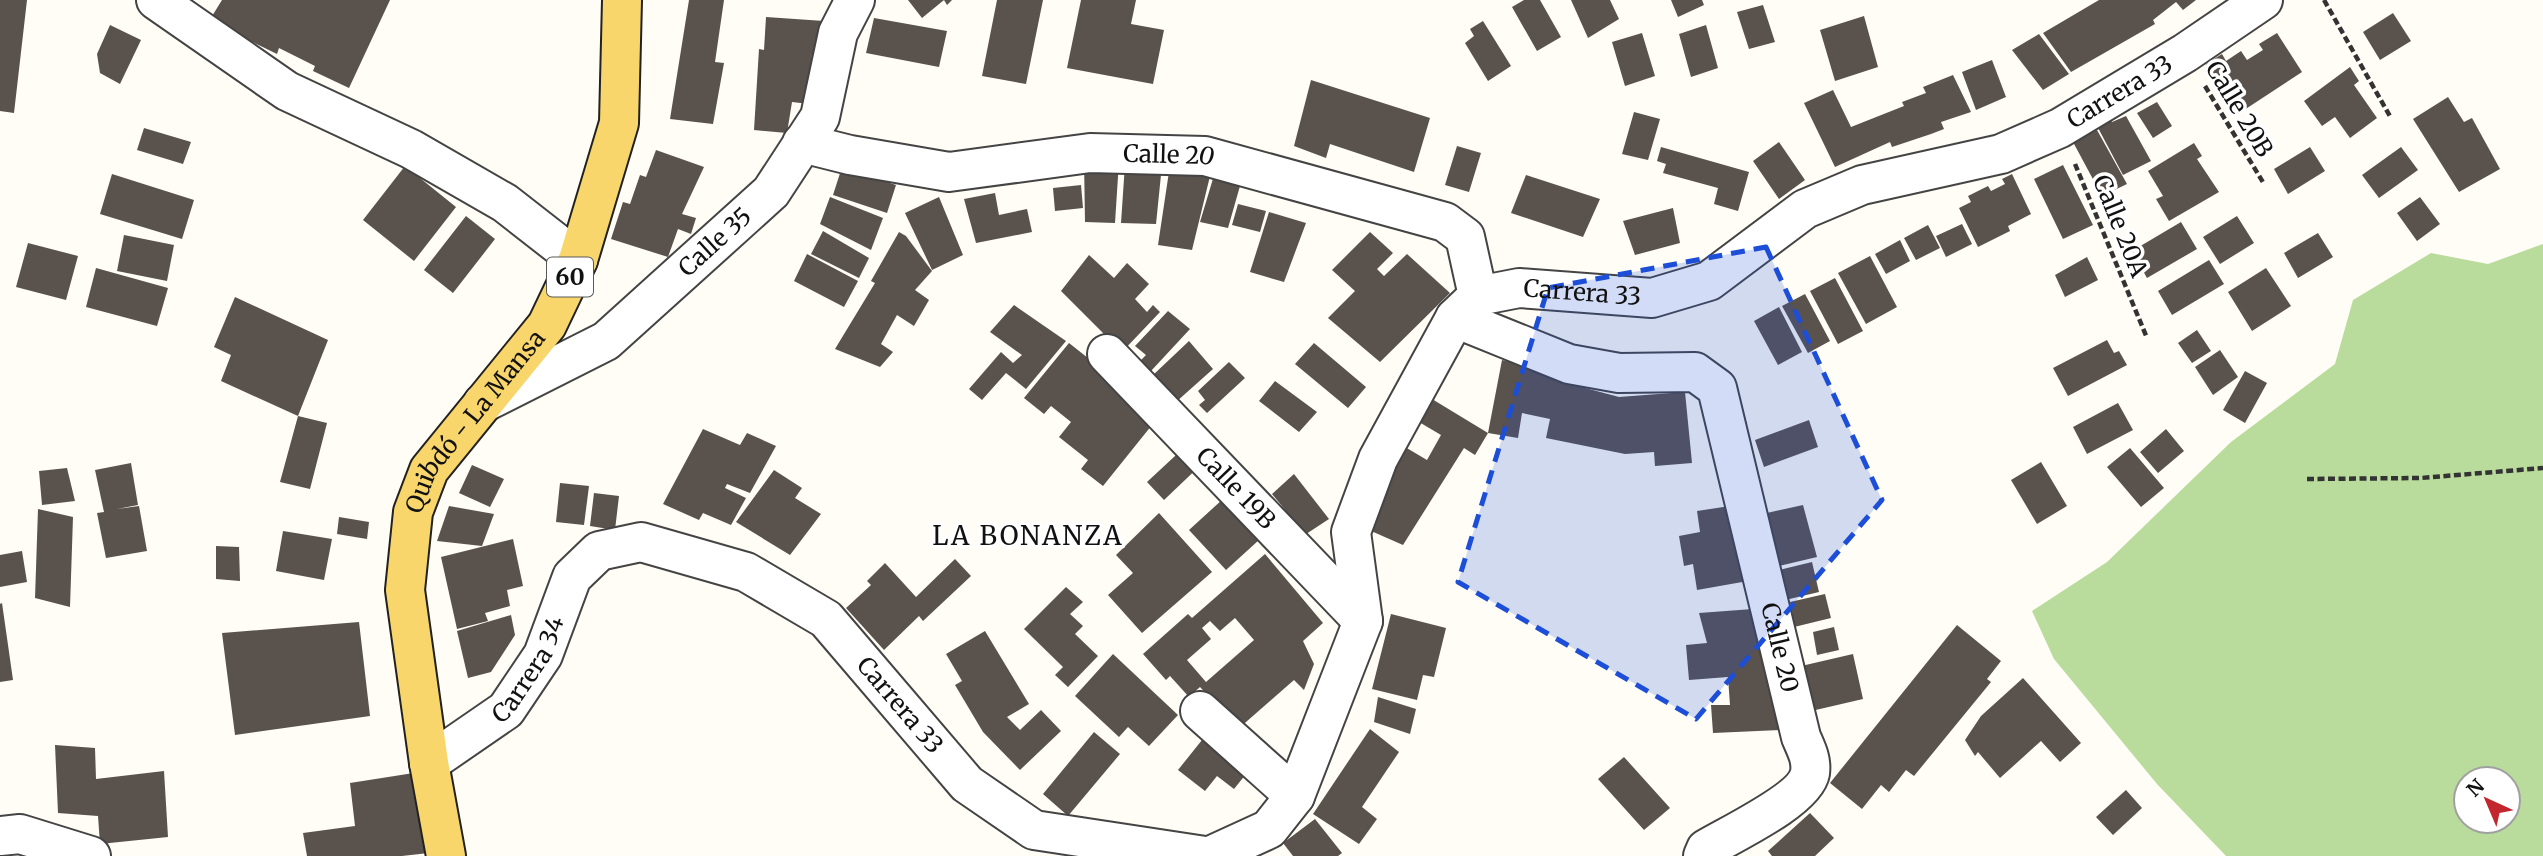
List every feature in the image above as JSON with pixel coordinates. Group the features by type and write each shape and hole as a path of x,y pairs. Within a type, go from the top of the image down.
{"main road":[{"name":"Quibdó - La Mansa","path":"446,856 429,763 405,590 413,512 429,470 547,325 578,260 619,123 622,0"}],"street":[{"path":"156,0 288,91 411,149 505,203 578,260"},
{"name":"Calle 35","path":"483,403 606,341 771,192 820,117 838,33 855,0"},
{"name":"Carrera 33","path":"599,551 641,542 746,572 826,619 967,784 1034,830 1207,856 1269,829 1296,796 1363,621 1351,532 1378,459 1467,307 1519,288 1652,298 1709,281 1805,209 1850,190 2001,155 2060,128 2185,53 2263,0"},
{"name":"Calle 20","path":"802,143 850,155 949,172 1090,153 1205,156 1445,222 1465,237 1467,307 1569,364 1619,373 1695,372 1717,388 1801,737 1811,760 1810,777 1792,794 1766,817 1706,849 1703,856"},
{"name":"Calle 19B","path":"1107,354 1363,621"},
{"name":"Carrera 34","path":"429,763 506,710 543,654 572,578 599,551"},
{"path":"1200,711 1296,796"},
{"path":"0,835 20,834 91,856"}],"path":[{"path":"2324,0 2391,118"},
{"name":"Calle 20B","path":"2185,53 2264,184"},
{"name":"Calle 20A","path":"2060,128 2147,338"},
{"path":"2307,479 2421,478 2543,468"}],"highlighted area":[{"path":"1766,247 1882,500 1696,719 1458,582 1548,288"}],"green space":[{"path":"2543,244 2543,856 2226,856 2157,784 2054,659 2032,611 2107,562 2231,442 2335,364 2353,300 2431,253 2488,264"}],"building":[{"path":"0,0 27,0 14,113 0,111"},
{"path":"222,0 390,0 349,88 313,71 315,66 279,48 277,54 209,21"},
{"path":"689,0 724,0 715,62 724,63 713,124 670,119"},
{"path":"908,0 944,0 922,18"},
{"path":"997,0 1043,0 1026,84 982,76"},
{"path":"1081,0 1136,0 1131,24 1164,30 1153,84 1067,68"},
{"path":"1524,0 1540,0 1561,37 1537,51 1512,7"},
{"path":"1571,0 1610,0 1619,19 1588,38"},
{"path":"1671,0 1702,0 1704,5 1678,17"},
{"path":"2099,0 2196,0 2183,10 2176,2 2153,20 2155,24 2071,72 2043,33"},
{"path":"1763,5 1775,42 1749,49 1737,12"},
{"path":"2393,13 2411,41 2380,60 2363,32"},
{"path":"1864,16 1878,67 1835,81 1820,30"},
{"path":"766,17 824,21 822,55 812,54 809,104 792,102 787,133 754,130 759,49 764,50"},
{"path":"874,18 947,31 939,67 866,53"},
{"path":"1483,21 1511,66 1488,81 1465,43 1474,36 1470,29"},
{"path":"110,25 141,40 120,84 100,73 97,54"},
{"path":"1706,25 1718,68 1691,77 1679,34"},
{"path":"1642,33 1655,76 1625,86 1612,42"},
{"path":"2277,33 2302,72 2238,114 2206,64 2222,54 2226,61 2241,51 2247,60 2263,50 2259,44"},
{"path":"2039,34 2069,74 2043,90 2012,50"},
{"path":"1992,60 2006,97 1976,110 1962,72"},
{"path":"2350,67 2359,81 2354,85 2377,118 2350,138 2335,117 2322,126 2304,101"},
{"path":"1953,75 1971,112 1941,122 1944,129 1892,147 1890,142 1835,167 1804,103 1833,90 1851,127 1904,106 1902,102 1926,93 1923,87"},
{"path":"1311,80 1430,118 1414,172 1330,144 1326,158 1294,146"},
{"path":"2448,97 2464,122 2472,118 2500,169 2459,192 2413,119"},
{"path":"2157,102 2172,126 2153,138 2137,113"},
{"path":"1634,112 1660,119 1648,160 1622,154"},
{"path":"2126,116 2151,161 2123,175 2096,124 2109,117 2112,122"},
{"path":"144,128 191,142 183,164 137,150"},
{"path":"2097,130 2127,184 2102,196 2073,142"},
{"path":"1779,142 1805,180 1779,199 1753,161"},
{"path":"2194,143 2202,156 2197,159 2219,192 2169,221 2156,199 2163,196 2148,171"},
{"path":"1457,146 1481,153 1469,192 1445,185"},
{"path":"1661,147 1749,172 1738,211 1714,204 1718,188 1663,173 1666,164 1657,161"},
{"path":"2310,147 2325,171 2288,194 2274,169"},
{"path":"2401,147 2418,170 2379,198 2362,175"},
{"path":"656,150 704,167 682,214 696,218 691,234 678,229 668,257 611,239 623,202 630,204 640,175 646,177"},
{"path":"1084,160 1119,161 1115,223 1085,222"},
{"path":"1125,164 1162,165 1156,224 1121,223"},
{"path":"1170,165 1211,172 1192,250 1158,245"},
{"path":"2063,165 2093,225 2063,239 2034,179"},
{"path":"405,166 456,207 414,261 363,220"},
{"path":"842,167 896,185 887,213 833,195"},
{"path":"1215,172 1242,179 1228,228 1200,222"},
{"path":"112,174 194,200 182,239 100,214"},
{"path":"2012,174 2031,214 2008,226 2010,231 1978,247 1959,208 1971,202 1968,196 1988,186 1991,191 2005,184 2002,179"},
{"path":"1526,175 1600,199 1583,237 1511,213"},
{"path":"1081,185 1083,208 1055,211 1053,188"},
{"path":"995,193 999,215 1027,209 1032,232 976,243 964,199"},
{"path":"830,197 883,218 871,250 820,224"},
{"path":"939,197 963,255 932,270 905,213"},
{"path":"2420,197 2440,224 2417,241 2397,213"},
{"path":"1238,204 1266,211 1260,232 1232,225"},
{"path":"1673,208 1680,243 1635,255 1623,221"},
{"path":"1269,212 1306,223 1284,282 1250,272"},
{"path":"466,216 495,239 453,293 424,270"},
{"path":"2237,216 2254,243 2220,264 2203,237"},
{"path":"2181,222 2197,249 2147,278 2132,251"},
{"path":"1962,224 1972,244 1946,257 1936,236"},
{"path":"1928,225 1940,248 1916,260 1904,238"},
{"path":"823,231 869,258 859,278 811,254"},
{"path":"899,232 906,236 932,271 915,290 929,300 914,326 897,315 881,344 893,352 880,367 835,349 875,283 871,281"},
{"path":"1370,232 1393,253 1377,269 1384,276 1407,254 1450,293 1380,362 1328,318 1355,291 1332,270"},
{"path":"2318,233 2333,257 2298,278 2284,253"},
{"path":"124,235 174,245 167,281 117,271"},
{"path":"1900,240 1910,261 1886,274 1875,254"},
{"path":"28,243 78,256 66,300 16,287"},
{"path":"807,254 858,281 844,307 794,281"},
{"path":"1089,255 1114,278 1127,263 1149,284 1135,299 1147,312 1153,305 1160,312 1122,352 1061,291"},
{"path":"1870,256 1897,307 1866,324 1838,273"},
{"path":"2087,257 2098,280 2065,297 2055,275"},
{"path":"2209,260 2224,284 2172,315 2158,291"},
{"path":"96,268 168,288 157,326 86,307"},
{"path":"2266,268 2291,306 2252,331 2228,292"},
{"path":"1835,278 1863,331 1838,344 1810,291"},
{"path":"1805,294 1830,341 1808,353 1782,306"},
{"path":"235,297 328,340 298,416 221,381 231,355 214,347"},
{"path":"1014,305 1066,341 1026,389 1006,373 982,400 969,389 1001,352 1013,363 1022,355 990,332"},
{"path":"1779,307 1802,352 1778,365 1754,321"},
{"path":"1168,311 1190,329 1151,371 1140,361 1146,355 1135,346"},
{"path":"2197,330 2211,351 2192,363 2178,343"},
{"path":"2107,340 2114,353 2119,351 2127,365 2068,396 2053,368"},
{"path":"1189,341 1213,369 1176,402 1152,376"},
{"path":"1069,343 1160,415 1103,486 1081,469 1088,460 1059,437 1071,422 1051,406 1044,414 1024,398"},
{"path":"1314,343 1366,387 1348,408 1295,364"},
{"path":"2220,350 2238,377 2213,395 2195,367"},
{"path":"1502,360 1561,371 1559,381 1619,397 1685,392 1692,463 1655,466 1654,452 1625,454 1546,438 1550,419 1522,413 1518,438 1488,433"},
{"path":"1229,362 1245,378 1207,413 1199,405 1205,400 1198,391"},
{"path":"2245,371 2267,383 2245,423 2223,410"},
{"path":"1275,381 1317,412 1299,432 1259,401"},
{"path":"1432,399 1488,433 1475,455 1464,448 1403,545 1362,527 1405,447 1427,460 1441,435 1419,422"},
{"path":"2118,403 2133,430 2087,454 2073,427"},
{"path":"298,416 327,423 310,489 280,482"},
{"path":"1809,420 1818,447 1764,467 1755,440"},
{"path":"703,429 740,445 747,433 776,446 750,493 727,484 725,488 746,498 731,525 703,513 699,520 663,504"},
{"path":"2166,429 2184,451 2158,473 2140,452"},
{"path":"1189,443 1206,460 1164,500 1147,482"},
{"path":"2130,448 2164,488 2141,507 2107,467"},
{"path":"2041,462 2067,506 2037,524 2011,480"},
{"path":"131,463 138,505 117,509 139,506 147,551 106,558 97,513 104,512 95,470"},
{"path":"472,465 504,479 490,507 459,493"},
{"path":"67,468 75,501 42,505 39,471"},
{"path":"774,470 802,488 795,498 821,514 790,555 736,522"},
{"path":"1294,474 1329,519 1297,540 1279,518 1286,511 1272,494"},
{"path":"560,483 589,486 584,525 556,522"},
{"path":"594,493 619,496 615,530 590,526"},
{"path":"1223,499 1259,540 1226,570 1189,530"},
{"path":"1803,505 1817,557 1770,568 1758,515"},
{"path":"449,506 494,514 482,546 437,541"},
{"path":"1730,506 1748,581 1697,590 1693,564 1684,566 1679,536 1700,532 1697,511"},
{"path":"38,509 73,517 70,607 35,598"},
{"path":"1159,513 1212,572 1142,633 1108,595 1133,573 1116,555"},
{"path":"339,517 369,522 367,539 337,534"},
{"path":"283,531 332,539 324,580 276,571"},
{"path":"513,539 523,586 507,590 510,606 485,613 488,621 457,629 441,557"},
{"path":"216,546 239,547 240,581 216,579"},
{"path":"22,551 27,582 0,587 0,555"},
{"path":"1265,554 1323,623 1303,641 1314,664 1304,690 1294,680 1238,729 1200,687 1189,697 1170,676 1166,680 1143,654 1188,614 1192,618","holes":["1235,618 1254,640 1206,682 1187,660 1211,639 1202,628 1210,621 1220,631"]},
{"path":"955,559 971,576 923,621 919,616 884,650 846,608 871,585 867,581 885,563 916,597"},
{"path":"1812,562 1819,592 1777,602 1771,572"},
{"path":"1066,587 1083,602 1070,614 1083,626 1075,634 1098,656 1068,687 1055,675 1063,667 1024,629"},
{"path":"1825,594 1831,618 1790,628 1787,617 1793,616 1790,602"},
{"path":"2,603 13,680 0,682 0,604"},
{"path":"1753,609 1781,730 1713,733 1711,705 1730,705 1728,677 1689,680 1686,645 1707,643 1699,613"},
{"path":"1391,614 1446,628 1434,677 1423,675 1417,700 1372,689"},
{"path":"511,615 515,635 491,672 468,678 457,631"},
{"path":"359,622 370,716 235,735 222,633"},
{"path":"1957,625 2001,661 1987,679 1991,682 1914,776 1906,770 1889,792 1881,785 1862,809 1830,783"},
{"path":"1834,627 1839,650 1817,655 1813,632"},
{"path":"985,631 1029,704 1007,717 1020,730 1041,710 1061,731 1020,770 983,732 955,685 962,681 946,654"},
{"path":"1113,654 1178,715 1149,746 1128,727 1119,737 1075,696"},
{"path":"1853,654 1863,699 1807,712 1797,667"},
{"path":"2023,678 2081,743 2060,762 2041,741 2000,778 1978,752 1975,756 1965,740 1981,716"},
{"path":"1378,697 1416,709 1410,734 1374,722"},
{"path":"1370,729 1399,752 1362,807 1377,819 1359,844 1313,814"},
{"path":"1094,732 1120,754 1068,816 1043,794"},
{"path":"1206,735 1250,769 1234,789 1217,776 1205,791 1178,770"},
{"path":"55,745 95,748 96,779 164,771 168,837 100,844 98,816 58,813"},
{"path":"1624,757 1670,808 1644,830 1598,779"},
{"path":"420,772 429,853 402,856 307,856 303,833 355,826 350,783"},
{"path":"2126,790 2142,808 2113,835 2096,817"},
{"path":"1810,813 1834,838 1815,856 1772,856 1768,851"},
{"path":"1315,819 1342,853 1338,856 1293,856 1283,843"}],"district":[{"name":"LA BONANZA","path":"1028,536"}]}
